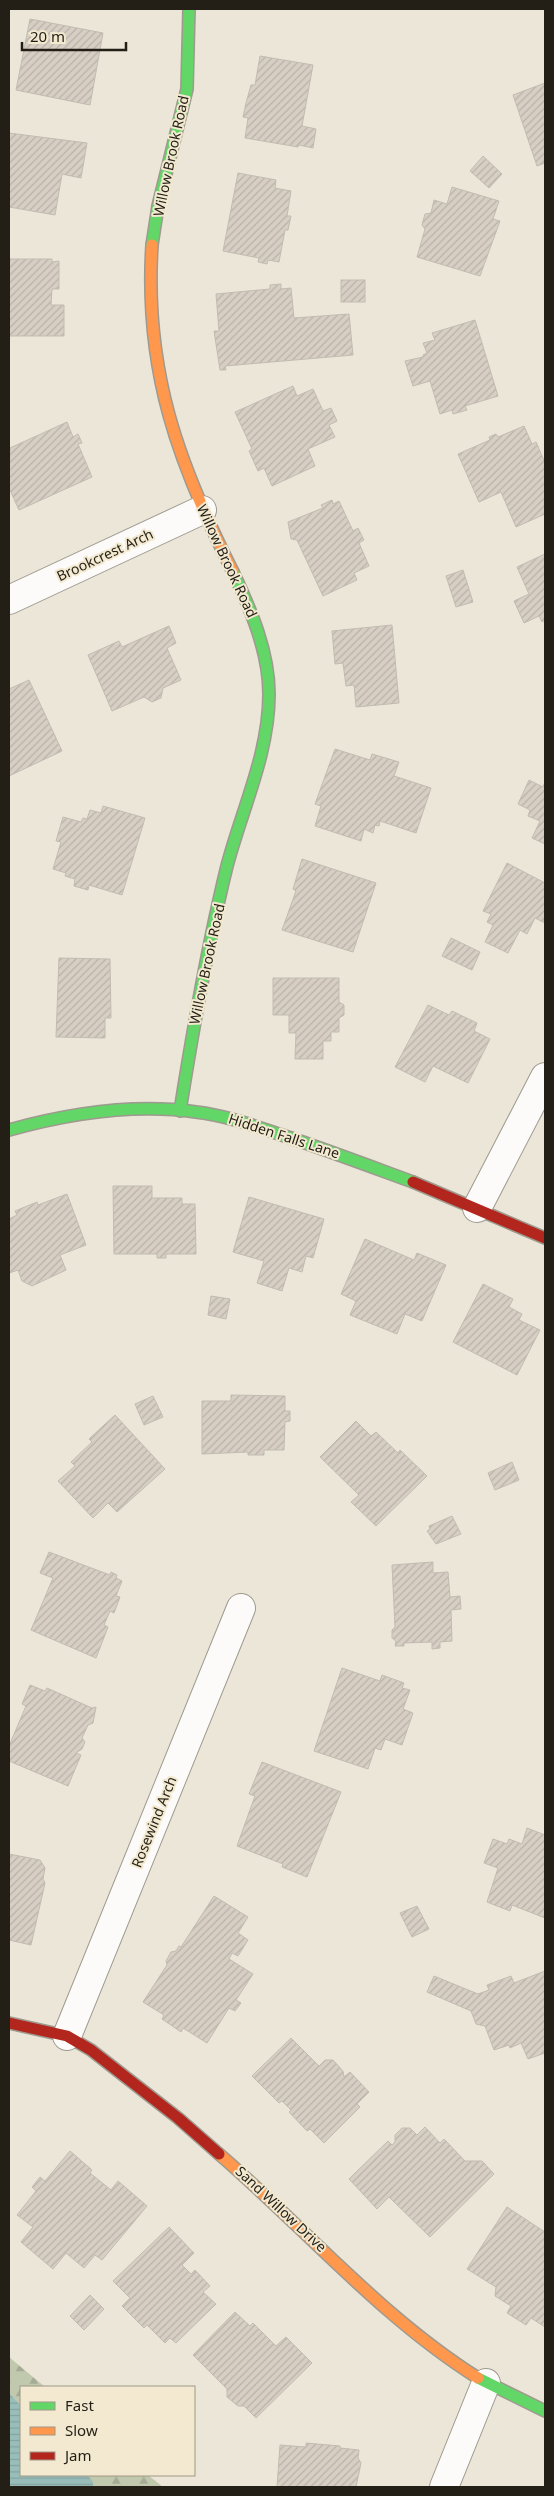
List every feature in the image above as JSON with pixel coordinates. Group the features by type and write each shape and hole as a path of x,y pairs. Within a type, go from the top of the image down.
{"street":[{"name":"Willow Brook Road","path":"180,1111 201,981 232,848 262,749 267,726 270,695 268,663 260,633 248,604 202,510 173,438 156,362 150,286 158,209 189,72 189,9"},
{"name":"Brookcrest Arch","path":"9,600 202,510"},
{"path":"477,1208 545,1077"},
{"name":"Hidden Falls Lane","path":"9,1130 43,1119 112,1110 160,1109 232,1119 372,1166 477,1208 545,1238"},
{"name":"Rosewind Arch","path":"67,2036 241,1608"},
{"name":"Sand Willow Drive","path":"9,2023 67,2036 91,2050 178,2118 270,2198 398,2321 440,2354 486,2383 545,2411"},
{"path":"444,2487 486,2383"}],"green space":[{"path":"9,2357 44,2386 20,2386 20,2476 149,2476 163,2487 9,2487"}],"water":[{"path":"9,2393 20,2405 20,2476 88,2476 93,2482 93,2487 9,2487"}],"building":[{"path":"30,19 103,33 90,105 16,90"},
{"path":"260,56 313,65 302,126 316,129 313,148 245,138 248,118 243,117 251,85 255,85"},
{"path":"545,83 545,163 537,166 513,95"},
{"path":"9,133 87,143 81,178 62,174 55,215 9,207"},
{"path":"483,156 502,174 489,188 470,171"},
{"path":"238,173 276,180 275,188 291,191 287,216 291,216 288,230 285,230 279,262 268,260 267,264 258,262 259,258 223,251"},
{"path":"452,187 499,201 493,219 500,221 480,276 417,257 425,229 422,225 425,214 431,213 434,200 447,204"},
{"path":"9,259 52,259 52,262 59,261 59,289 52,289 51,305 64,305 64,336 9,336"},
{"path":"341,280 365,280 365,302 341,302"},
{"path":"281,284 281,289 291,288 294,318 349,314 353,355 225,366 226,370 220,370 214,331 219,331 216,294 270,289 270,285"},
{"path":"475,320 498,396 465,406 467,410 453,414 452,410 440,414 430,381 413,386 405,361 423,357 427,353 423,343 435,340 432,333"},
{"path":"293,386 297,396 313,389 323,411 331,408 337,421 329,425 335,437 308,449 315,466 272,486 264,468 258,471 249,451 252,449 235,412"},
{"path":"67,422 73,437 78,434 82,443 78,444 92,477 19,510 9,488 10,448"},
{"path":"524,426 532,444 536,442 545,463 545,514 516,527 501,492 479,502 458,454 490,440 489,437 496,434 498,437"},
{"path":"332,500 333,504 339,501 353,531 358,528 364,540 359,543 369,566 354,573 357,580 323,596 297,540 291,539 288,522 323,508 321,505"},
{"path":"545,554 545,620 542,622 539,616 524,623 514,601 529,594 517,567"},
{"path":"463,570 473,602 456,607 446,576"},
{"path":"392,625 399,703 356,707 354,685 346,686 343,663 335,664 332,631"},
{"path":"169,626 176,643 167,648 181,680 163,688 161,698 152,702 144,697 112,711 88,655 119,641 122,647"},
{"path":"29,680 62,751 9,776 9,689"},
{"path":"335,749 370,760 372,754 399,762 394,776 431,788 416,833 380,821 379,826 375,825 373,833 364,829 361,841 315,826 321,806 315,804"},
{"path":"529,780 543,787 545,782 545,844 532,838 540,821 528,816 530,810 518,804"},
{"path":"103,806 145,818 122,895 89,885 88,890 74,886 75,879 65,876 66,873 53,869 61,842 56,841 63,817 81,822 83,818 87,819 90,810 101,813"},
{"path":"302,859 376,883 353,952 282,930 296,891 293,889"},
{"path":"507,863 545,883 545,923 535,918 527,934 520,930 508,953 485,942 493,925 487,922 491,914 483,911"},
{"path":"451,938 480,952 472,970 442,956"},
{"path":"59,958 110,959 111,1018 105,1018 105,1038 56,1037"},
{"path":"273,978 339,978 339,1002 344,1005 344,1015 339,1018 339,1032 331,1032 331,1041 323,1041 323,1059 295,1059 296,1033 289,1033 289,1015 273,1015"},
{"path":"428,1005 449,1015 452,1011 477,1023 474,1031 490,1039 468,1083 433,1066 425,1082 395,1067"},
{"path":"113,1186 152,1186 152,1198 182,1198 182,1204 195,1204 196,1254 166,1254 166,1258 157,1258 157,1254 114,1254"},
{"path":"67,1194 86,1245 60,1255 66,1270 32,1286 22,1281 18,1270 9,1273 9,1219 17,1215 15,1211 37,1202 38,1205"},
{"path":"249,1197 324,1219 313,1258 306,1256 302,1272 289,1268 282,1291 257,1283 264,1261 233,1252"},
{"path":"365,1239 414,1260 417,1253 446,1265 422,1321 405,1314 397,1334 350,1315 356,1301 341,1294"},
{"path":"483,1284 513,1299 509,1307 522,1314 519,1320 540,1330 517,1375 453,1342"},
{"path":"211,1296 230,1299 226,1319 208,1315"},
{"path":"231,1395 285,1396 285,1411 290,1411 290,1421 285,1422 284,1450 264,1450 264,1455 248,1455 248,1452 202,1454 202,1401 231,1401"},
{"path":"153,1396 163,1417 144,1425 135,1404"},
{"path":"115,1415 165,1469 117,1512 108,1503 93,1518 58,1481 75,1466 71,1462 92,1442 89,1439"},
{"path":"356,1421 371,1436 376,1432 398,1453 400,1450 427,1476 376,1526 351,1502 359,1495 320,1457"},
{"path":"512,1462 519,1480 495,1490 488,1473"},
{"path":"452,1516 461,1534 436,1544 427,1531 430,1529 429,1526"},
{"path":"49,1552 110,1575 111,1572 122,1581 116,1596 120,1597 114,1613 110,1611 104,1625 108,1627 96,1658 31,1630 53,1578 40,1573"},
{"path":"433,1562 433,1573 448,1572 450,1597 460,1596 461,1609 451,1610 452,1641 440,1642 440,1648 432,1649 432,1642 404,1643 404,1646 395,1646 396,1641 392,1638 392,1630 395,1627 392,1565"},
{"path":"342,1668 380,1681 382,1675 404,1683 402,1688 410,1690 403,1709 413,1713 402,1745 385,1739 381,1750 375,1748 368,1769 314,1751"},
{"path":"30,1685 45,1691 47,1688 92,1708 96,1707 93,1723 88,1725 82,1738 85,1742 82,1749 76,1753 81,1755 68,1786 9,1761 9,1746 26,1706 22,1704"},
{"path":"262,1762 341,1792 307,1877 282,1867 283,1864 237,1846 255,1796 249,1794"},
{"path":"527,1828 545,1835 545,1918 512,1905 510,1911 487,1902 498,1868 484,1863 493,1839 507,1844 509,1839 522,1844"},
{"path":"9,1854 40,1860 45,1868 43,1879 45,1883 31,1945 9,1940"},
{"path":"214,1896 248,1917 238,1933 248,1940 238,1956 232,1953 229,1959 253,1974 236,2000 241,2003 235,2011 229,2008 207,2043 183,2028 181,2032 162,2019 164,2015 143,2002 167,1965 166,1961 171,1952 176,1951 179,1946 181,1947"},
{"path":"417,1906 429,1929 412,1937 400,1913"},
{"path":"545,1971 545,2053 528,2059 521,2043 510,2048 509,2045 494,2050 485,2026 476,2024 471,2011 427,1992 434,1976 478,1994 489,1990 487,1985 511,1976 514,1983"},
{"path":"291,2038 319,2066 325,2060 333,2060 343,2071 344,2077 350,2072 369,2092 357,2104 360,2107 324,2143 310,2129 307,2131 289,2112 291,2110 282,2101 279,2103 252,2076"},
{"path":"425,2127 440,2143 444,2139 465,2161 482,2161 494,2174 430,2237 389,2197 377,2209 349,2179 388,2141 392,2145 395,2142 395,2135 402,2128 410,2128 417,2135"},
{"path":"70,2151 92,2170 90,2173 111,2190 118,2181 147,2206 102,2260 95,2255 84,2268 66,2253 53,2269 21,2242 33,2227 17,2215 36,2191 32,2187 40,2177 45,2181"},
{"path":"507,2207 545,2232 545,2327 531,2318 526,2325 507,2313 511,2306 495,2296 496,2287 467,2269"},
{"path":"169,2227 194,2253 182,2265 191,2274 195,2270 210,2286 203,2292 216,2304 176,2343 170,2338 165,2343 147,2325 144,2328 122,2306 130,2298 113,2281"},
{"path":"90,2295 104,2309 84,2330 70,2316"},
{"path":"235,2312 250,2326 253,2323 276,2346 286,2337 312,2363 256,2418 244,2406 238,2406 227,2397 227,2389 193,2355"},
{"path":"306,2443 359,2450 358,2458 361,2463 356,2487 277,2487 280,2445 306,2447"}],"traffic: fast":[{"path":"152,245 158,206 187,89 189,9"},
{"path":"180,1111 213,927 227,866 260,760 268,716 269,694 266,663 258,632 233,572"},
{"path":"9,1130 78,1114 102,1111 172,1109 196,1112 221,1116 256,1126 413,1182"},
{"path":"478,2378 545,2411"}],"traffic: slow":[{"path":"152,245 151,290 154,333 160,375 169,414 181,454 196,492 233,572"},
{"path":"219,2154 376,2300 409,2328 478,2378"}],"traffic: jam":[{"path":"413,1182 545,1238"},
{"path":"9,2023 67,2036 91,2050 178,2118 219,2154"}]}
